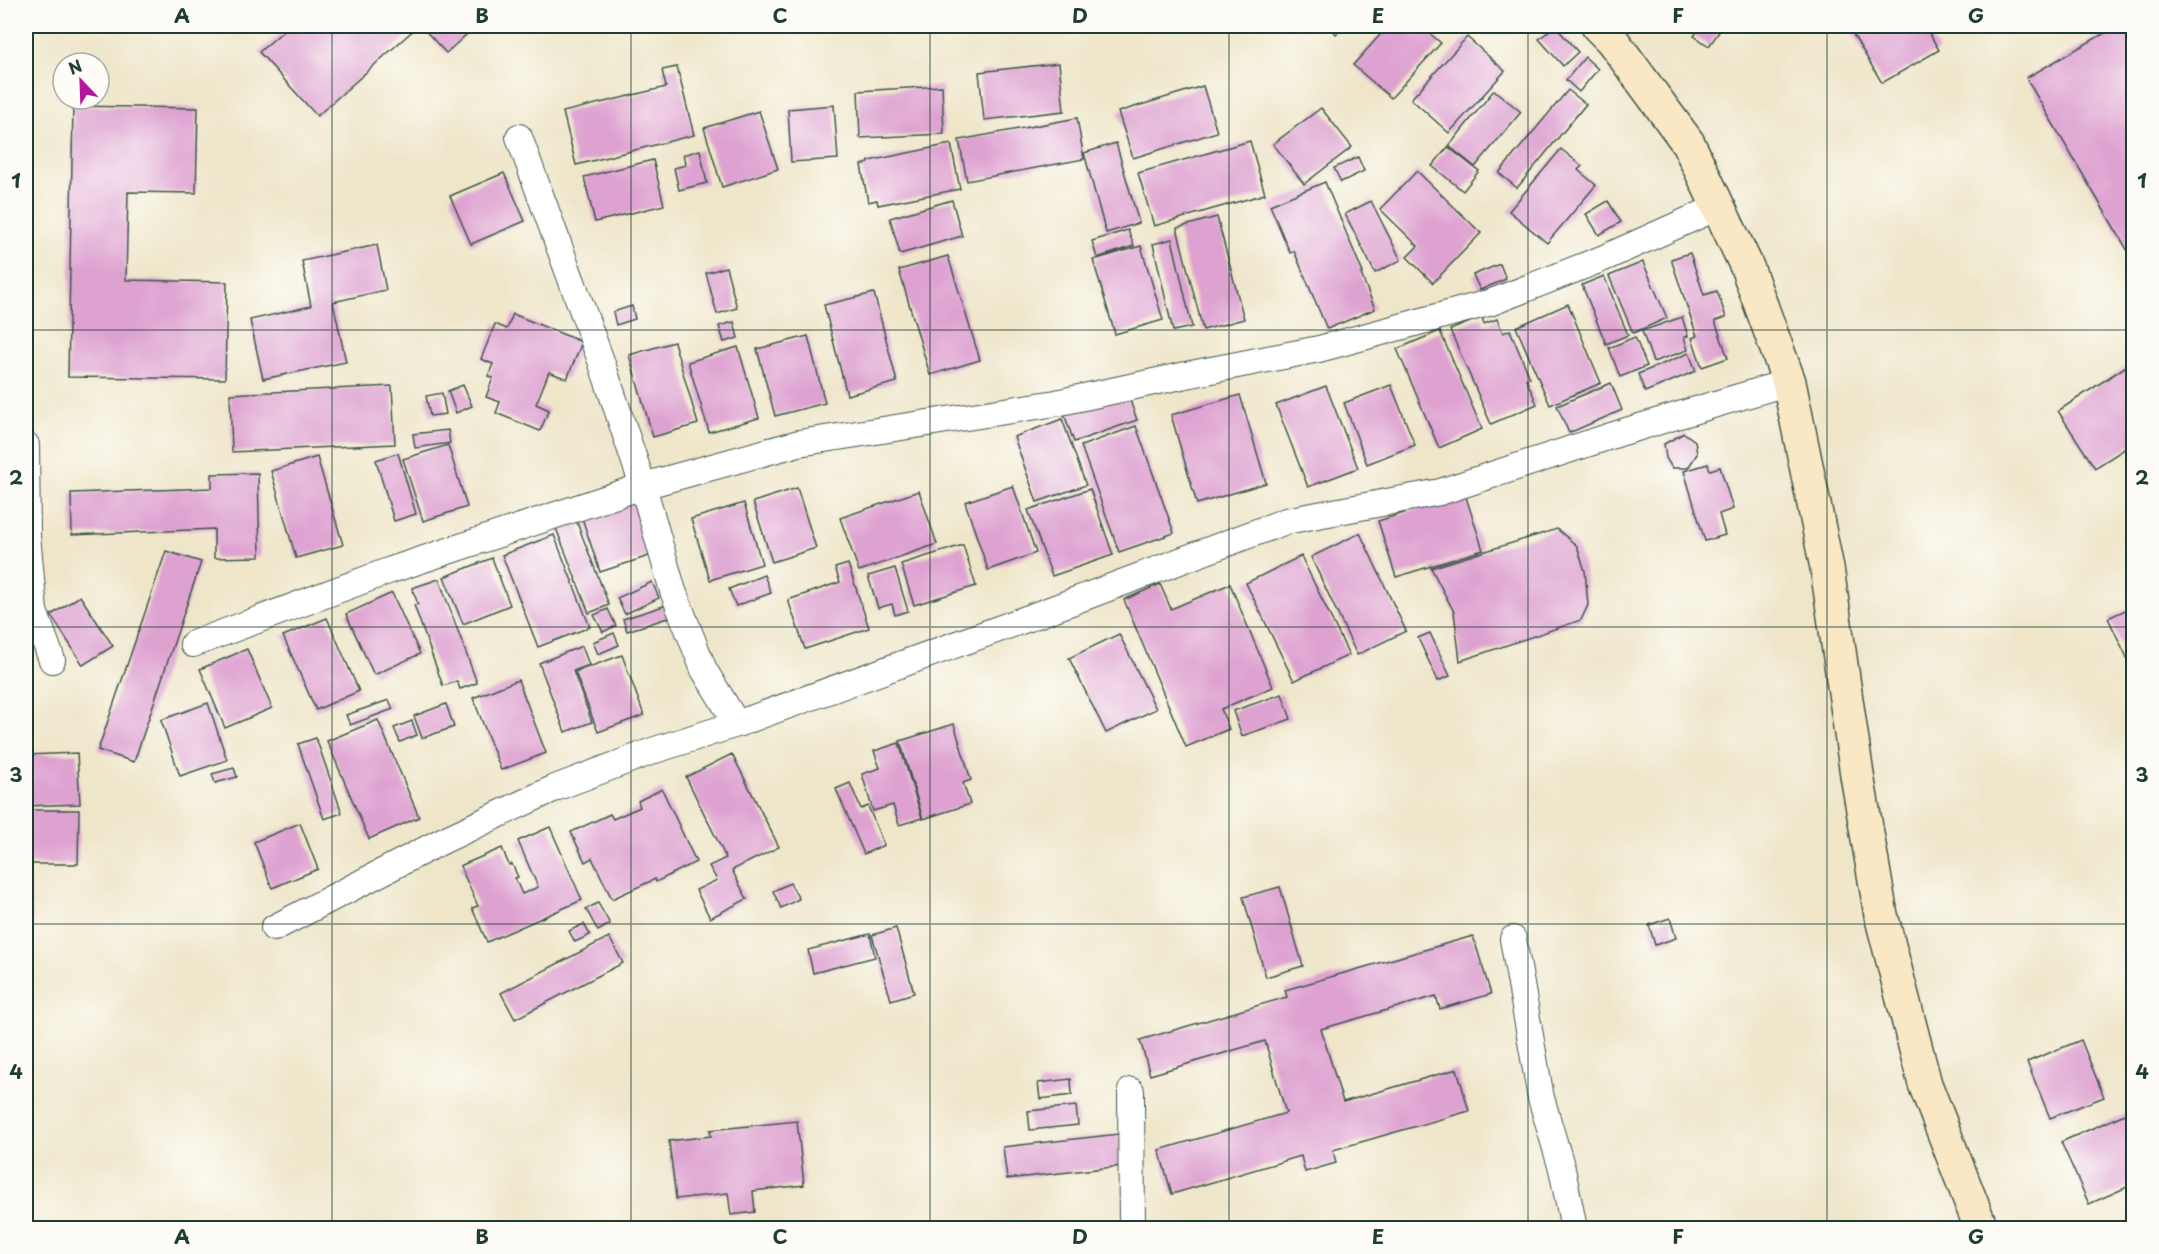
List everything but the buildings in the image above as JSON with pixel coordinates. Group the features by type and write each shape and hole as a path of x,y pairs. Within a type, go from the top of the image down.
{"main road":[{"path":"1598,26 1612,40 1688,143 1747,267 1789,382 1827,568 1857,776 1881,915 1925,1084 1981,1228"}],"street":[{"path":"519,136 600,358 643,486 673,591 704,669 737,724"},
{"path":"193,644 391,570 643,486 799,443 1056,403 1319,349 1491,302 1604,258 1718,207"},
{"path":"274,928 444,840 555,788 655,750 737,724 1161,570 1286,521 1440,492 1623,432 1789,382"},
{"path":"26,445 27,535 34,611 52,660"},
{"path":"1513,939 1541,1098 1562,1169 1574,1228"},
{"path":"1131,1091 1132,1228"}]}
